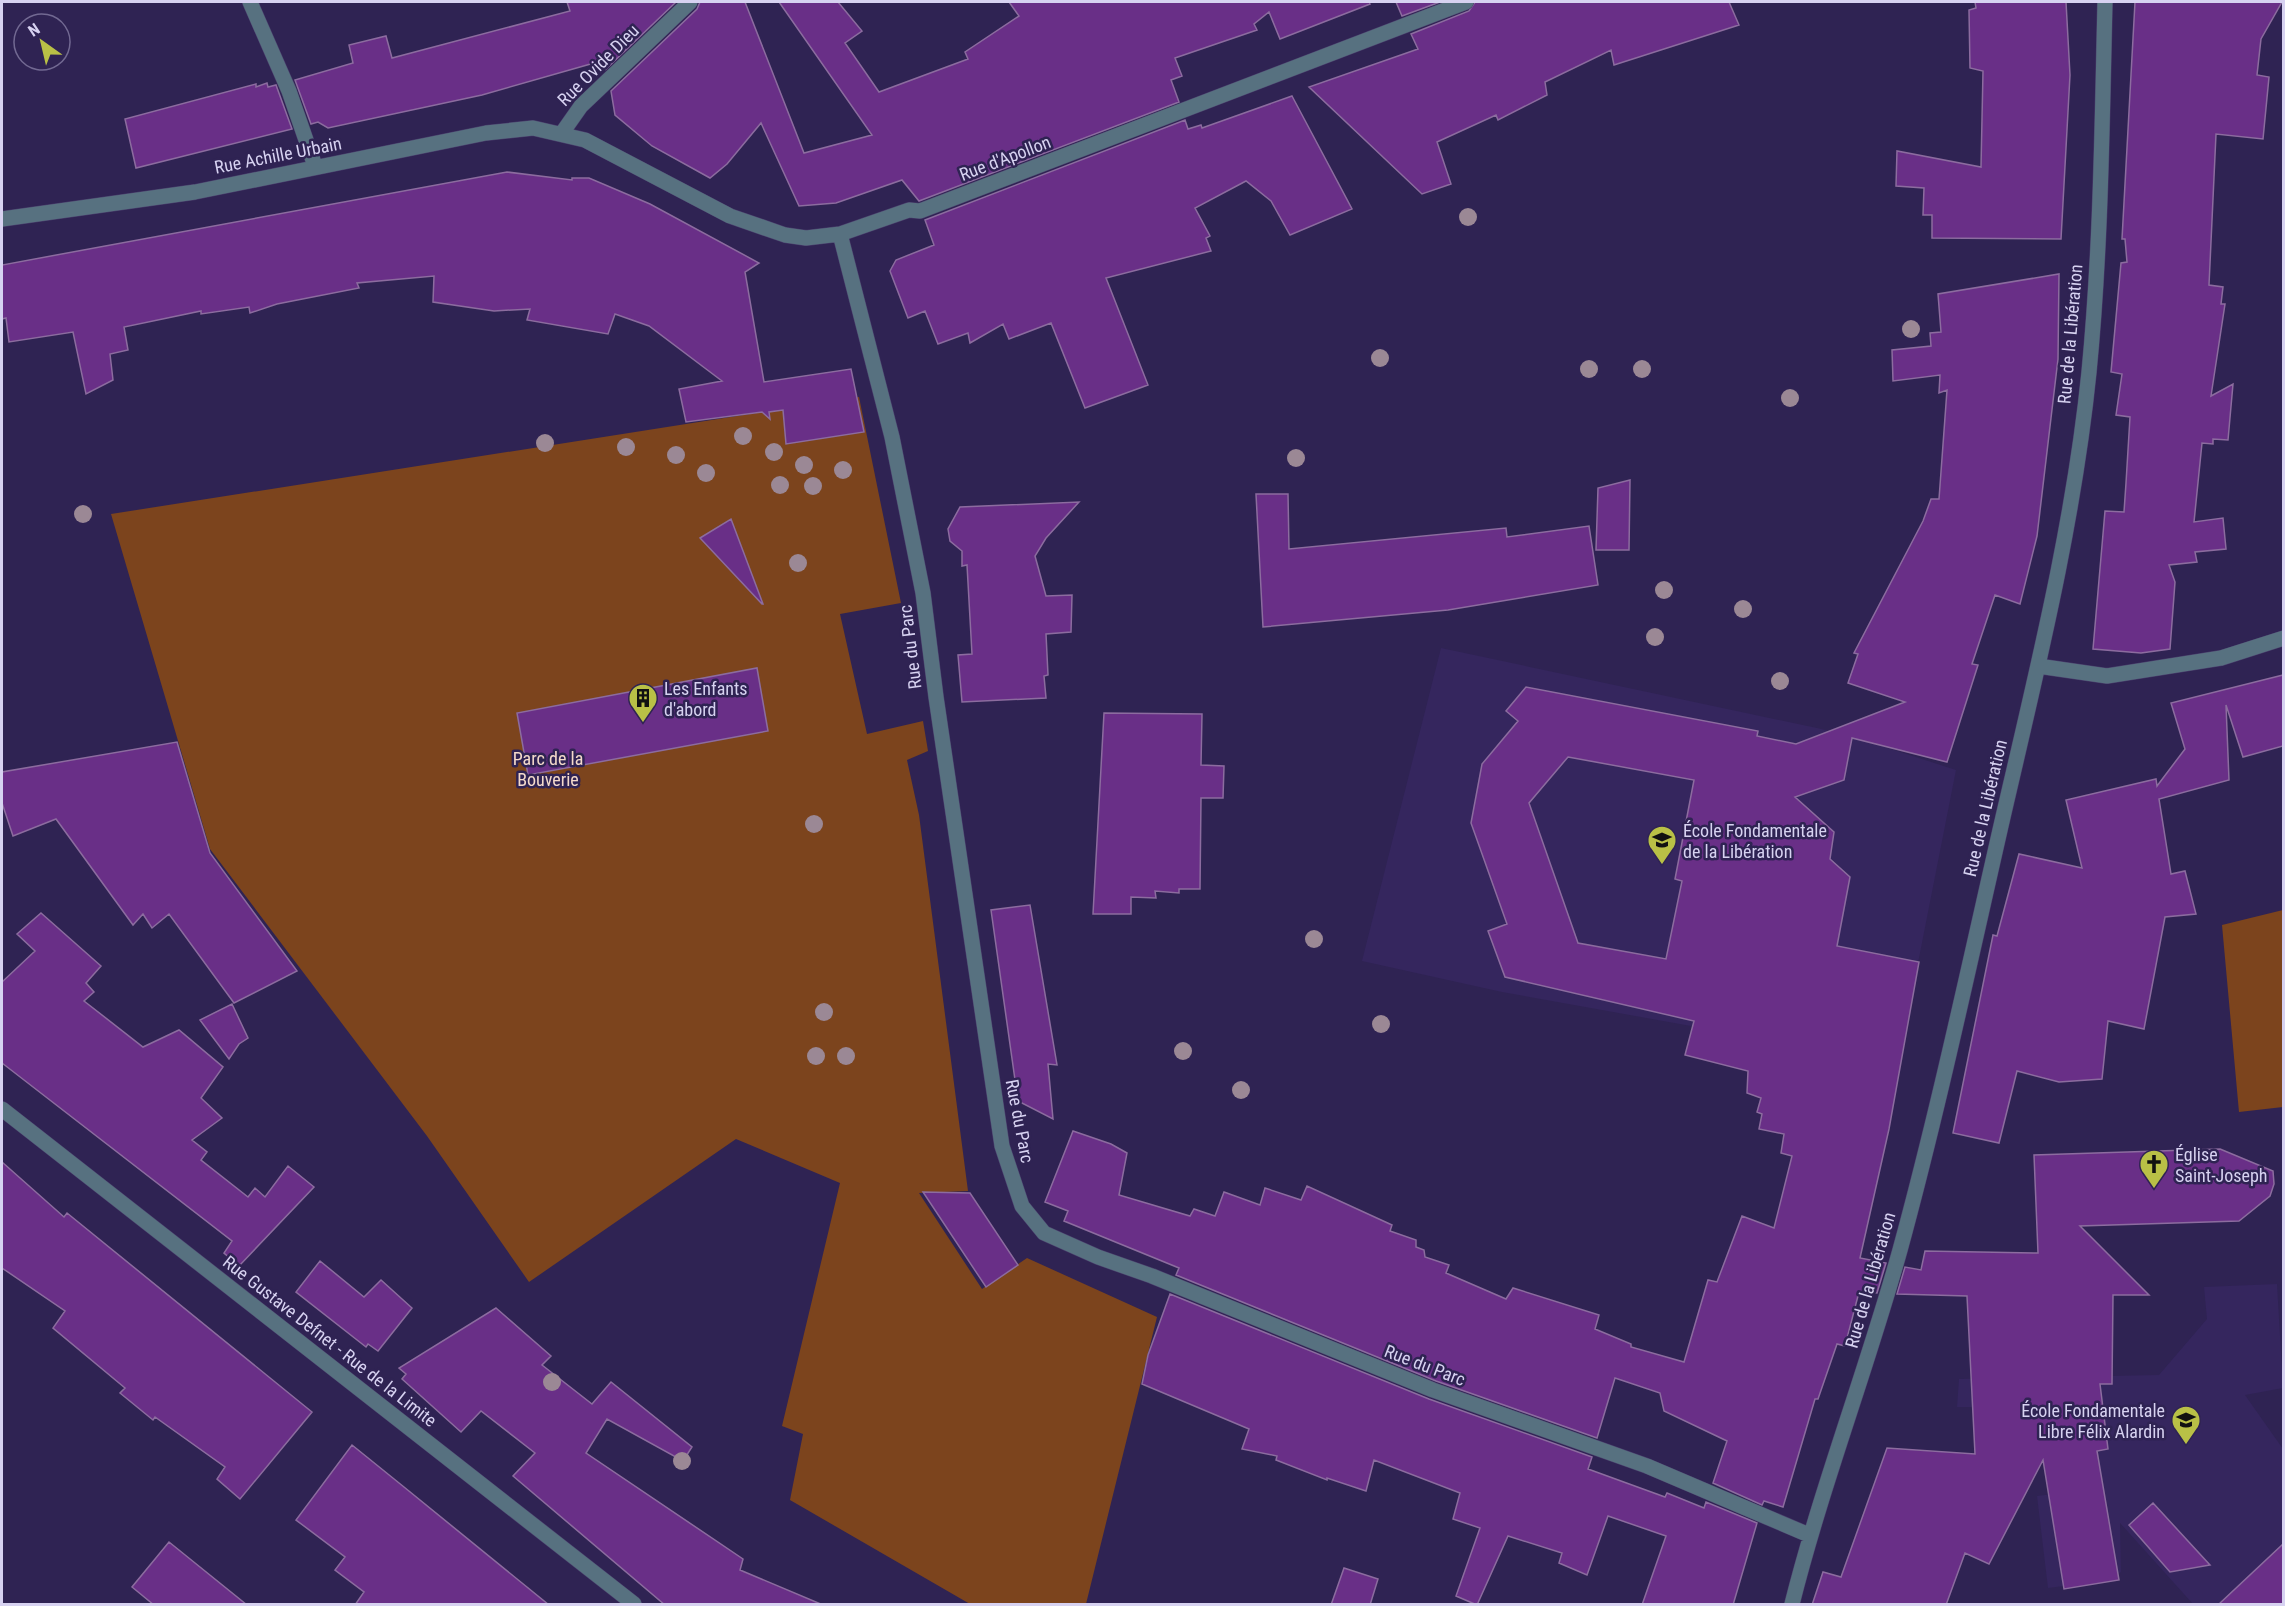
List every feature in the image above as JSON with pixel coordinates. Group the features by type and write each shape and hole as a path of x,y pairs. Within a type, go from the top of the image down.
{"street":[{"path":"250,2 289,91 315,166"},
{"name":"Rue Ovide Dieu","path":"562,133 581,106 690,2"},
{"name":"Rue d'Apollon","path":"562,133 599,146 696,200 755,227 806,238 840,234 909,210 920,211 1466,2"},
{"name":"Rue de la Libération","path":"1792,1605 1809,1535 1868,1358 1920,1173 2038,666 2069,519 2089,373 2100,205 2105,2"},
{"name":"Rue Achille Urbain","path":"2,219 152,199 508,129 533,128 562,133"},
{"name":"Rue du Parc","path":"840,234 892,437 923,593 936,697 1002,1146 1022,1206 1044,1233 1098,1257 1152,1276 1432,1390 1647,1466 1809,1535"},
{"path":"2038,666 2107,676 2221,658 2283,638"},
{"name":"Rue Gustave Defnet - Rue de la Limite","path":"2,1109 634,1605"}],"shaded area":[{"name":"École Fondamentale de la Libération","path":"1441,648 1817,728 1860,739 1956,770 1918,963 1702,1028 1502,992 1362,961"},
{"name":"École Fondamentale Libre Félix Alardin","path":"2277,1284 2283,1388 2245,1395 2283,1449 2283,1604 2193,1604 2120,1523 2121,1572 2104,1581 2048,1588 2037,1496 2093,1489 2087,1407 1957,1407 1959,1379 2159,1375 2207,1319 2204,1287"}],"green space":[{"name":"Parc de la Bouverie","path":"859,397 901,603 840,614 867,734 923,721 928,751 907,760 919,815 968,1191 919,1193 982,1289 1027,1258 1157,1317 1086,1604 970,1604 790,1500 803,1434 782,1426 840,1183 736,1139 529,1282 427,1136 210,849 111,514"},
{"path":"2283,910 2283,1107 2239,1112 2222,925"}],"building":[{"path":"567,2 676,2 606,69 603,57 594,63 482,95 328,128 318,122 311,124 295,80 353,63 349,45 386,36 392,58 570,11"},
{"path":"700,2 745,2 804,153 872,135 779,2 838,2 862,31 845,43 879,92 968,59 965,52 1019,16 1009,2 1369,2 1370,4 1280,39 1269,12 1254,24 1257,30 1175,58 1182,76 1171,80 1179,102 919,201 902,180 836,203 799,206 761,123 727,164 710,178 652,146 615,115 611,91 697,9"},
{"path":"1396,2 1440,2 1402,16"},
{"path":"1475,2 1729,2 1739,25 1614,65 1611,50 1545,82 1547,95 1498,120 1496,115 1437,142 1451,184 1422,194 1309,87 1418,49 1411,34 1469,11"},
{"path":"1975,2 2066,2 2070,75 2061,239 1932,238 1932,215 1923,215 1924,188 1896,186 1897,151 1981,167 1983,71 1970,68 1969,10 1976,8"},
{"path":"2135,2 2282,2 2261,39 2257,75 2269,77 2263,139 2216,134 2209,285 2223,287 2221,304 2225,304 2211,396 2233,384 2228,440 2213,439 2213,444 2202,443 2194,522 2223,518 2226,549 2195,552 2197,562 2169,565 2175,582 2170,649 2141,653 2093,649 2105,511 2124,512 2126,483 2130,417 2116,415 2122,374 2111,372 2121,263 2127,262 2125,239 2122,239"},
{"path":"267,83 268,87 276,85 292,129 136,168 125,119"},
{"path":"1292,96 1352,209 1290,235 1271,201 1246,181 1195,208 1210,236 1206,238 1211,251 1106,278 1148,385 1085,408 1051,323 1009,339 1003,324 970,343 968,333 938,344 925,311 908,318 890,271 896,260 934,245 925,220 1185,120 1188,129 1201,125 1202,128"},
{"path":"507,172 572,180 572,178 589,178 650,204 759,263 745,272 764,382 851,369 864,432 786,444 783,410 769,412 770,419 762,412 686,422 679,389 722,381 649,326 615,314 608,334 527,320 530,309 494,311 433,302 434,276 357,283 359,288 277,304 250,313 249,307 201,314 201,311 124,327 128,350 110,354 113,380 86,394 73,332 9,342 6,318 2,319 2,265"},
{"path":"2059,274 2058,359 2037,536 2020,604 1995,595 1972,664 1978,665 1947,762 1852,738 1844,780 1795,797 1834,832 1830,859 1850,877 1837,946 1919,962 1889,1129 1860,1258 1886,1263 1877,1293 1859,1292 1845,1346 1837,1344 1818,1399 1815,1399 1783,1507 1764,1501 1762,1505 1713,1483 1727,1441 1664,1411 1660,1393 1615,1378 1597,1438 1436,1381 1176,1275 1179,1268 1064,1221 1068,1211 1045,1202 1073,1131 1111,1144 1127,1153 1119,1195 1190,1216 1194,1209 1215,1216 1224,1192 1260,1205 1265,1188 1301,1200 1307,1186 1392,1225 1390,1231 1416,1240 1416,1247 1424,1250 1425,1257 1449,1265 1446,1273 1506,1299 1513,1288 1599,1315 1595,1329 1631,1344 1631,1347 1684,1362 1708,1280 1717,1282 1742,1216 1774,1228 1792,1156 1781,1153 1784,1134 1759,1129 1762,1114 1757,1112 1761,1098 1747,1093 1748,1071 1685,1055 1694,1021 1505,977 1488,931 1507,924 1471,823 1482,764 1518,721 1506,711 1526,687 1758,731 1757,736 1796,744 1905,702 1848,683 1858,654 1854,653 1923,521 1931,499 1939,499 1947,390 1939,393 1940,375 1893,381 1892,350 1931,346 1930,333 1941,332 1938,294","holes":["1568,757 1694,780 1675,879 1682,881 1666,959 1578,943 1529,803"]},
{"path":"1630,480 1629,550 1596,550 1598,488"},
{"path":"1256,494 1288,494 1289,549 1506,528 1507,537 1589,526 1598,585 1448,610 1263,627"},
{"path":"1079,502 1046,538 1035,556 1046,596 1072,595 1071,632 1046,634 1048,675 1044,676 1046,698 962,702 958,655 972,654 967,565 962,566 962,551 950,541 948,529 960,507"},
{"path":"731,519 763,604 700,538"},
{"name":"Les Enfants d'abord","path":"757,668 768,731 528,775 517,713"},
{"path":"2283,675 2283,746 2243,757 2226,705 2229,780 2159,799 2171,874 2185,871 2196,914 2165,917 2144,1029 2108,1021 2102,1079 2059,1082 2017,1071 1999,1143 1953,1133 1993,935 1997,936 2019,854 2082,868 2066,800 2156,779 2157,786 2185,749 2171,703"},
{"path":"1104,713 1202,714 1201,765 1224,766 1223,798 1201,798 1200,889 1179,889 1179,893 1155,891 1156,898 1131,897 1131,914 1093,914"},
{"path":"177,742 210,853 297,971 234,1003 169,914 152,928 143,914 133,925 56,819 13,836 2,803 2,772"},
{"path":"1030,905 1057,1065 1048,1064 1053,1119 1018,1101 991,910"},
{"path":"41,913 101,966 86,983 94,992 84,1001 143,1047 179,1030 223,1067 201,1098 222,1118 192,1140 207,1152 201,1160 248,1197 255,1188 265,1197 288,1166 314,1187 239,1266 224,1253 232,1241 2,1063 2,982 35,951 17,934"},
{"path":"232,1004 248,1038 239,1044 229,1059 200,1020"},
{"path":"2220,1149 2273,1171 2274,1184 2270,1196 2239,1221 2080,1226 2149,1295 2113,1295 2112,1384 2100,1384 2108,1449 2097,1451 2119,1580 2064,1589 2043,1460 1989,1564 1965,1553 1946,1605 1812,1605 1823,1572 1841,1577 1887,1448 1975,1454 1967,1296 1897,1294 1905,1267 1921,1270 1925,1251 2038,1253 2034,1155"},
{"path":"2,1162 64,1217 67,1213 312,1412 240,1499 217,1479 225,1467 155,1417 153,1420 120,1393 125,1388 53,1328 65,1311 2,1268"},
{"path":"923,1192 970,1193 1018,1265 986,1287"},
{"path":"320,1261 364,1297 381,1280 412,1308 378,1351 368,1344 366,1347 296,1292"},
{"path":"1170,1294 1429,1399 1592,1457 1588,1469 1665,1497 1667,1493 1704,1508 1706,1502 1757,1523 1733,1605 1642,1605 1666,1536 1608,1516 1587,1575 1559,1563 1562,1553 1508,1536 1477,1605 1456,1596 1480,1528 1453,1519 1460,1493 1374,1460 1366,1491 1327,1478 1327,1480 1276,1460 1277,1456 1242,1449 1249,1429 1142,1384 1148,1355"},
{"path":"496,1308 551,1356 542,1365 592,1404 611,1382 692,1447 683,1461 607,1419 586,1453 743,1559 740,1570 823,1605 665,1605 513,1476 535,1453 481,1411 461,1432 402,1379 406,1374 399,1368"},
{"path":"352,1445 549,1605 355,1605 364,1592 335,1570 345,1557 296,1520"},
{"path":"2153,1503 2210,1565 2170,1572 2129,1525"},
{"path":"169,1542 247,1605 154,1605 132,1587"},
{"path":"2283,1544 2283,1605 2218,1605"},
{"path":"1344,1568 1378,1579 1370,1605 1331,1605"}],"place":[{"name":"Les Enfants d'abord","path":"643,724"},
{"name":"École Fondamentale de la Libération","path":"1662,866"},
{"name":"Église Saint-Joseph","path":"2154,1190"},
{"name":"École Fondamentale Libre Félix Alardin","path":"2186,1446"}]}
